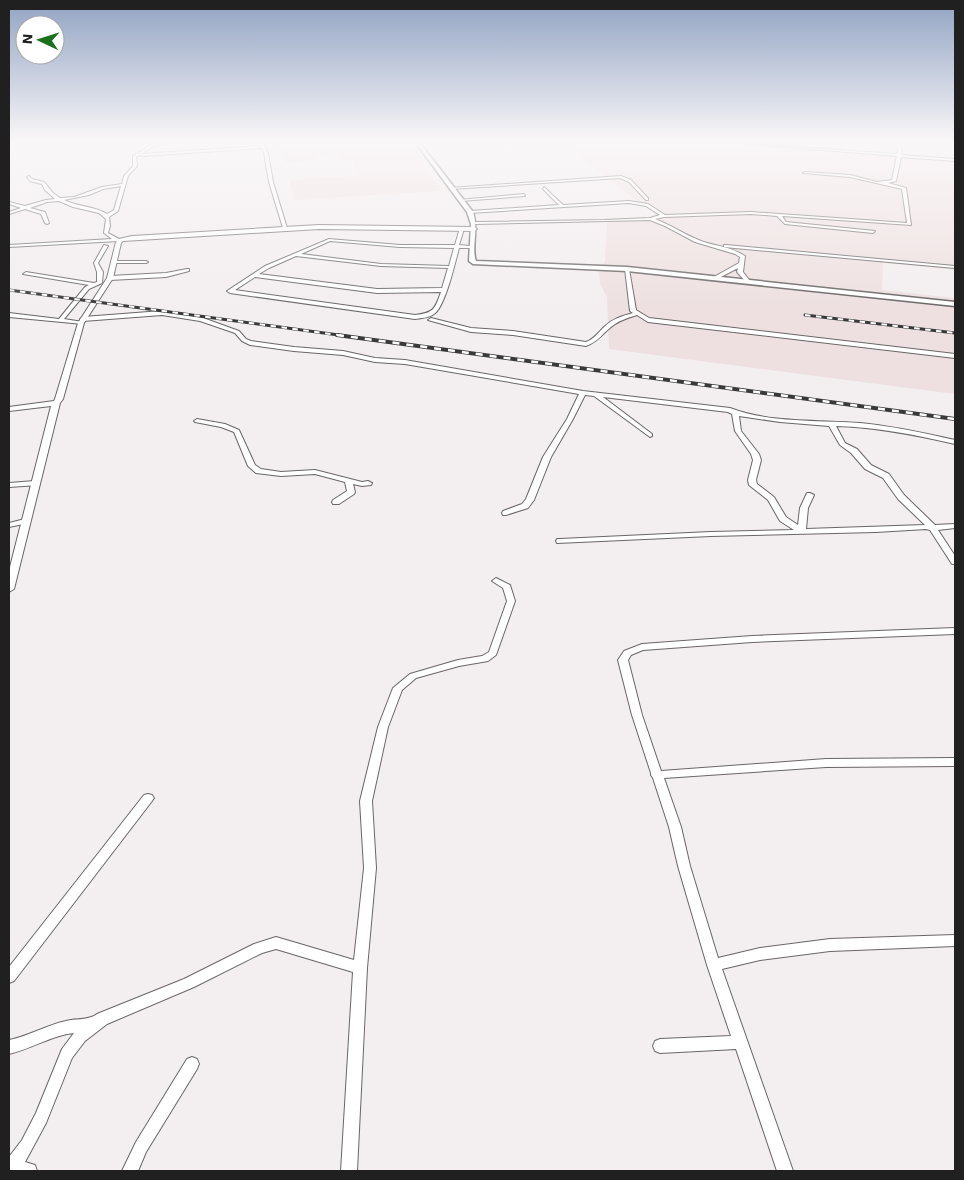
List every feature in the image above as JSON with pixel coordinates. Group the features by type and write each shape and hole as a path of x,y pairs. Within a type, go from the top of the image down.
{"main road":[{"path":"461,200 470,212 475,226 470,247 472,261 483,265 627,268 955,304"}],"street":[{"path":"57,198 71,206 102,212 107,216 108,226 106,233 119,240"},
{"path":"9,213 68,198"},
{"path":"107,216 116,211 119,198"},
{"path":"276,198 285,228"},
{"path":"461,200 485,198"},
{"path":"554,198 562,206"},
{"path":"9,246 285,228 462,229 475,226 751,213 909,224 905,198"},
{"path":"470,212 629,202 646,205 664,216"},
{"path":"9,203 43,213 47,223"},
{"path":"778,215 784,223 873,232"},
{"path":"650,219 697,241 743,257"},
{"path":"462,229 456,246 449,267 445,290 434,312 415,316 230,291 254,275 329,240 400,246 456,246 470,247"},
{"path":"9,589 56,403 60,399 82,321 110,278 119,240"},
{"path":"709,245 955,267"},
{"path":"26,274 92,284 99,283 100,272 96,263 106,246"},
{"path":"747,282 740,272 743,257 751,251 763,249"},
{"path":"296,254 381,264 449,267"},
{"path":"114,262 146,262"},
{"path":"715,278 742,264"},
{"path":"627,268 631,306 636,314"},
{"path":"110,278 166,275 187,270"},
{"path":"254,275 377,291 445,290"},
{"path":"60,321 92,284"},
{"path":"9,315 60,321 82,321 162,313 201,319 237,332 244,340 250,343 343,353 375,360 405,362 583,393 722,408 735,413 780,420 852,424 890,429 955,442"},
{"path":"431,320 471,330 586,344 594,341 604,330 623,316 636,314 657,322 955,356"},
{"path":"506,513 525,506 530,500 547,457 583,393"},
{"path":"594,393 610,403 650,435"},
{"path":"9,409 56,403"},
{"path":"735,413 738,431 756,454 757,460 752,480 753,485 771,499 783,518 802,531"},
{"path":"197,421 223,425 237,430 252,466 259,471 281,474 316,472 348,481 368,483"},
{"path":"831,424 842,444 854,452 868,467 886,476 901,497 934,528 955,562"},
{"path":"336,502 351,492 348,481"},
{"path":"9,485 35,483"},
{"path":"802,531 802,516 805,502 810,495"},
{"path":"9,525 26,521"},
{"path":"560,541 955,526"},
{"path":"349,1171 360,968 370,868 366,801 383,727 398,688 413,676 458,663 485,659 493,653 511,601 507,586 496,581"},
{"path":"785,1171 714,965 674,827 637,715 622,660 633,649 752,640 955,631"},
{"path":"656,775 826,763 955,762"},
{"path":"9,977 148,798"},
{"path":"714,965 760,954 830,945 955,940"},
{"path":"29,1171 11,1165 27,1145 41,1118 68,1054 80,1036 97,1023 188,983 259,948 276,942 360,968"},
{"path":"9,1047 23,1044 66,1027 97,1023"},
{"path":"660,1046 741,1042"},
{"path":"130,1171 141,1147 192,1064"}],"shaded area":[{"path":"294,198 326,198 295,200"},
{"path":"634,198 955,198 955,270 883,263 882,290 955,298 955,394 609,349 607,297 600,283 599,272 605,261 607,221 657,216"}],"railway":[{"path":"9,290 346,336"},
{"path":"805,315 955,333"},
{"path":"337,335 955,419"}]}
